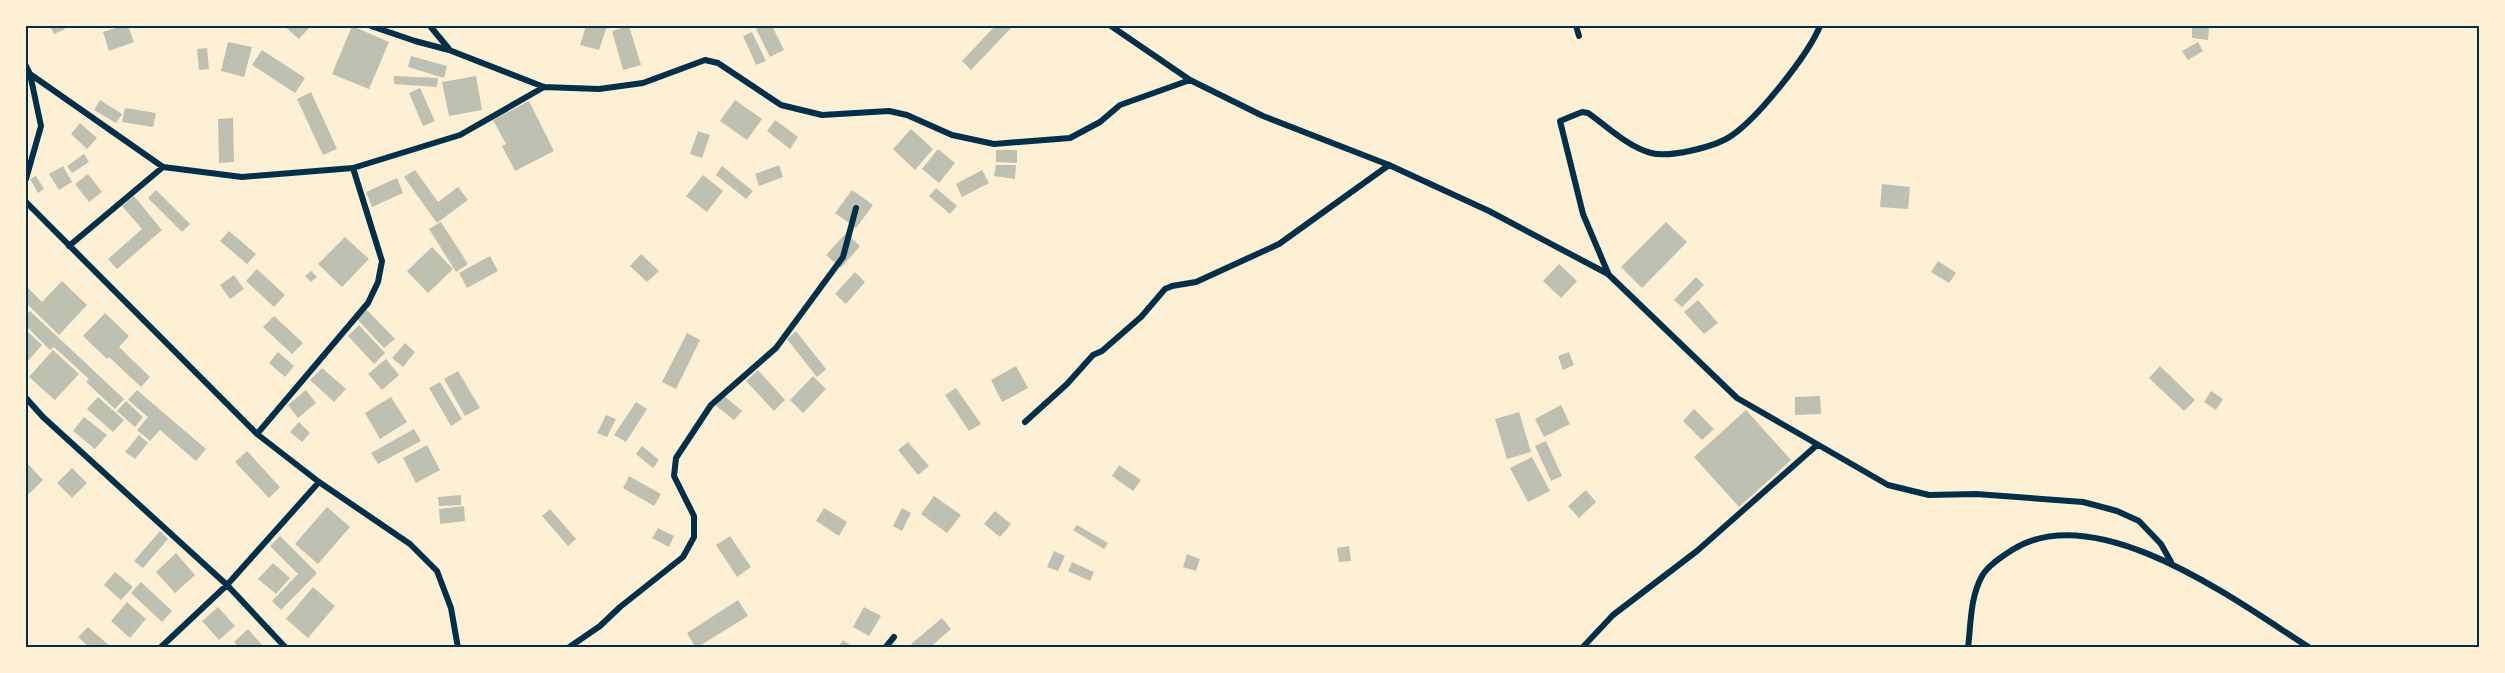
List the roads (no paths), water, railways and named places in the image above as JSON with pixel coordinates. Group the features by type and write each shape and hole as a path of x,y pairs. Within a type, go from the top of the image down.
{"street":[{"path":"371,26 449,50 544,87 598,89 642,83 705,60 718,63 781,105 822,115 889,111 907,114 952,135 994,144 1070,138 1100,122 1120,105 1190,80"},
{"path":"430,26 449,50"},
{"path":"1111,26 1190,80 1263,116 1389,165 1489,211 1608,274 1737,398 1888,485 1929,495 1977,494 2084,502 2117,512 2139,522 2161,544 2171,562"},
{"path":"1576,26 1579,36"},
{"path":"1608,274 1582,214 1560,121 1582,112 1588,113 1650,153 1668,155 1687,152 1729,138 1749,121 1797,63 1813,43 1820,26"},
{"path":"26,66 30,74 41,126 26,180"},
{"path":"30,74 163,167 242,177 353,168 460,135 544,87"},
{"path":"1025,422 1067,384 1093,355 1102,351 1141,317 1165,290 1172,286 1196,282 1279,244 1389,165"},
{"path":"69,246 163,167"},
{"path":"257,434 368,303 378,282 382,261 353,168"},
{"path":"26,202 257,434 319,482 410,544 437,571 451,608 458,648"},
{"path":"568,648 600,626 620,607 683,557 694,537 694,516 674,476 676,458 711,405 776,348 843,257 856,208"},
{"path":"26,398 43,417 227,585 286,648"},
{"path":"1582,648 1613,615 1697,551 1817,445"},
{"path":"160,648 227,585 319,482"},
{"path":"1968,648 1973,596 1983,574 1999,559 2027,541 2063,535 2106,539 2171,562 2310,648"},
{"path":"885,648 894,637"}]}
